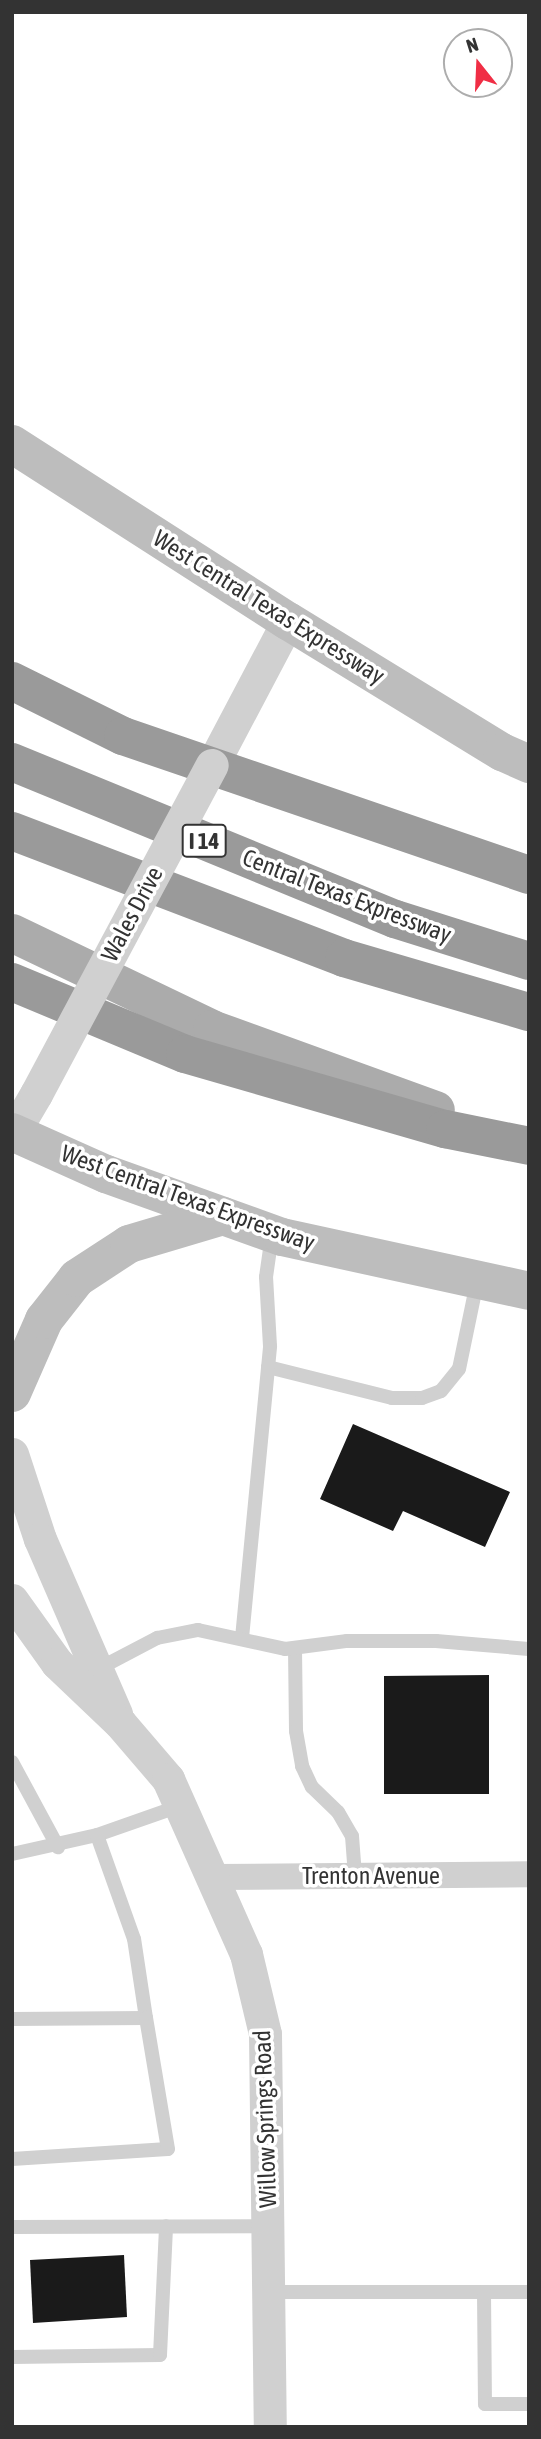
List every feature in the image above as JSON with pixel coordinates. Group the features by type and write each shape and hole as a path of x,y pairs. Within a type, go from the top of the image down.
{"highway":[{"path":"12,681 123,736 529,875"},
{"name":"Central Texas Expressway","path":"12,762 395,919 529,961"},
{"path":"12,831 344,958 529,1012"},
{"path":"12,982 185,1054 445,1129 529,1145"}],"main road":[{"name":"West Central Texas Expressway","path":"12,444 288,621 502,752 529,764"},
{"path":"12,933 212,1029 529,1145"},
{"name":"West Central Texas Expressway","path":"13,1133 106,1174 273,1234 477,1282 529,1291"},
{"path":"12,1393 44,1320 77,1278 129,1244 223,1216"}],"street":[{"name":"Wales Drive","path":"13,1133 288,621"},
{"name":"Willow Springs Road","path":"14,1468 40,1539 120,1723"},
{"name":"Willow Springs Road","path":"12,1600 57,1663 120,1723 168,1779 214,1877 246,1954 265,2034 270,2427"},
{"name":"Trenton Avenue","path":"214,1877 529,1874"}],"lane":[{"path":"242,1638 268,1367 266,1277 273,1234"},
{"path":"268,1367 392,1398 422,1398 441,1391 459,1369 477,1282"},
{"path":"98,1668 174,1633 198,1630 242,1638 270,1647 295,1648 347,1641 436,1641 529,1649"},
{"path":"295,1648 296,1731 302,1766 312,1787 338,1812 352,1836 355,1876"},
{"path":"12,1762 58,1847"},
{"path":"12,1854 58,1847 180,1806"},
{"path":"12,2159 168,2149 134,1939 97,1835"},
{"path":"12,2019 146,2018"},
{"path":"12,2357 160,2355 166,2226"},
{"path":"12,2227 267,2226"},
{"path":"267,2292 529,2292"},
{"path":"484,2292 485,2404 529,2404"}],"building":[{"path":"353,1424 510,1492 485,1547 403,1511 393,1531 320,1499"},
{"path":"489,1675 489,1794 384,1794 384,1676"},
{"path":"124,2255 127,2317 33,2323 30,2260"}]}
